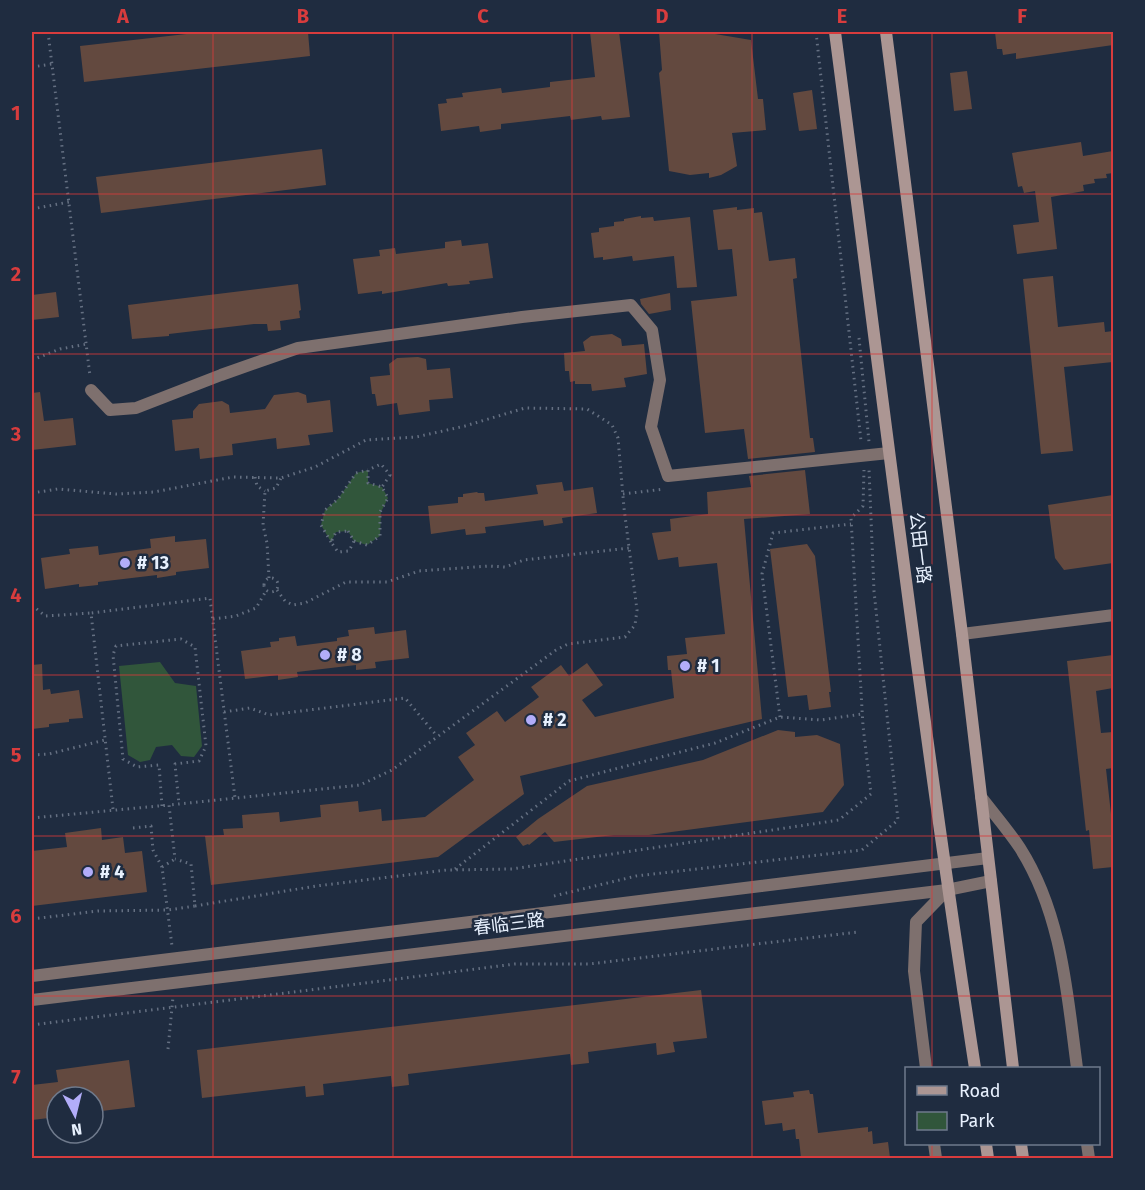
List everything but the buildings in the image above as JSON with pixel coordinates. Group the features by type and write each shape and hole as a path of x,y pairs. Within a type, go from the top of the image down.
{"main road":[{"name":"公田一路","path":"835,32 947,890 975,1067"},
{"name":"公田一路","path":"886,32 962,634 1013,1067"}],"street":[{"path":"91,390 110,410 136,408 298,348 522,316 631,305 652,330 660,380 651,427 668,476 867,459 889,453"},
{"path":"962,634 1113,615"},
{"path":"981,797 1020,849 1052,917 1063,957 1077,1067"},
{"name":"春临三路","path":"32,976 988,858"},
{"name":"春临三路","path":"32,1000 947,890 991,882"},
{"path":"926,1067 914,971 916,922 947,890"}],"path":[{"path":"48,32 91,390"},
{"path":"816,32 861,441"},
{"path":"32,68 52,64"},
{"path":"32,209 69,202"},
{"path":"544,898 636,876 861,849 898,820 874,591 869,473 858,336"},
{"path":"32,360 60,349 87,344"},
{"path":"32,494 58,489 117,494 154,492 233,477 281,478 315,467 366,440 416,437 465,426 525,408 587,409 612,425 618,438 638,610 635,626 625,637 568,644 556,650 392,770 360,785 32,818"},
{"path":"32,919 98,911 168,910 316,885 454,870 512,869 839,820 871,794 862,714 851,524 851,518 863,506 867,459"},
{"path":"354,541 349,551 338,552 321,525 325,510 338,499 356,473 381,464 390,475 382,487"},
{"path":"331,542 336,532 348,531 354,541 367,545 380,536 381,512 388,498 382,487 368,483 368,470"},
{"path":"255,477 257,486 266,491 276,488 281,478"},
{"path":"623,494 670,489"},
{"path":"266,491 263,525 267,543 269,578"},
{"path":"780,717 762,574 773,533 851,524"},
{"path":"213,619 236,616 256,608 266,591 264,585 266,579 273,577 279,582 277,590 285,602 293,606 305,603 346,582 387,582 419,571 506,567 524,560 629,548"},
{"path":"266,591 277,590"},
{"path":"32,605 45,616 91,613 210,598 235,798"},
{"path":"91,613 113,809"},
{"path":"162,806 159,765 137,767 123,759 113,655 116,646 182,639 195,646 206,746 199,761 175,764 179,804"},
{"path":"224,712 250,708 269,715 405,698 438,736"},
{"path":"454,870 569,781 715,743 780,717 821,720 862,714"},
{"path":"32,755 49,754 105,740"},
{"path":"169,805 175,859"},
{"path":"133,828 151,826 153,850 162,867 175,859"},
{"path":"175,859 190,864 195,906"},
{"path":"32,1025 515,964 589,964 858,932"}],"green space":[{"path":"368,470 368,483 382,487 388,498 381,512 380,536 367,545 354,541 348,531 336,532 331,542 321,525 325,510 338,499 356,473"},
{"path":"160,662 175,683 196,686 202,746 194,757 181,756 172,745 156,747 150,760 140,762 128,755 119,666"}],"place":[{"name":"# 13","path":"125,563"},
{"name":"# 8","path":"325,655"},
{"name":"# 1","path":"685,666"},
{"name":"# 2","path":"531,720"},
{"name":"# 4","path":"88,872"}]}
